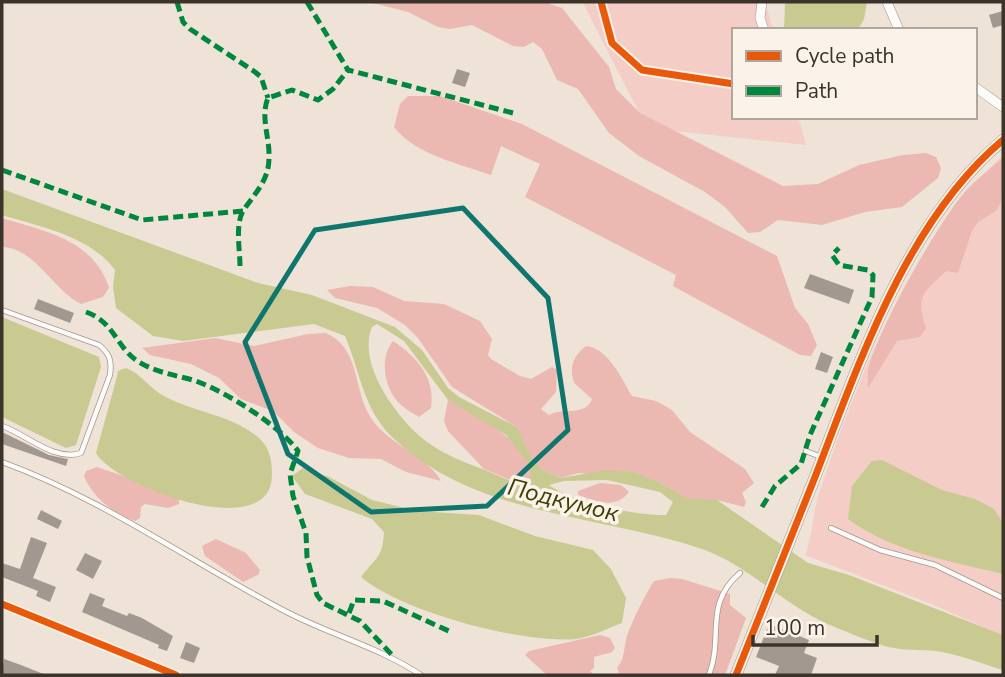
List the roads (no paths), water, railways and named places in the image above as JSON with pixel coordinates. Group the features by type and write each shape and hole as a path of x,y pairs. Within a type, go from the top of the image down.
{"street":[{"path":"601,2 612,43 642,70 732,84"},
{"path":"762,2 760,18 763,28"},
{"path":"887,2 898,28"},
{"path":"977,88 1003,107"},
{"path":"736,675 849,389 904,270 946,201 1003,140"},
{"path":"2,604 176,675"}],"lane":[{"path":"2,310 99,345 108,353 111,363 110,375 81,453 59,452 32,443 19,432 2,426"},
{"path":"806,451 822,458"},
{"path":"2,461 77,494 296,617 394,657 421,675"},
{"path":"831,528 880,550 935,565 1003,598"},
{"path":"709,675 719,601 725,586 740,573"}],"water":[{"path":"785,2 867,2 859,28 784,28"},
{"name":"Подкумок","path":"2,189 258,283 312,295 395,327 422,350 448,388 459,397 517,427 531,457 543,470 560,478 608,470 633,472 661,483 686,498 717,500 808,563 849,575 1003,635 1003,670 942,652 888,647 830,625 797,607 736,565 702,549 662,537 539,510 460,483 424,463 391,436 382,425 368,401 345,336 314,324 183,341 153,336 116,308 113,287 115,270 105,258 64,234 2,215","holes":["377,324 404,341 448,400 506,435 530,466 531,482 513,481 457,459 430,444 414,431 386,397 373,369 369,340 372,327","607,480 660,492 673,502 666,515 639,513 588,502 549,485 564,481"]},
{"path":"2,317 99,357 101,367 76,445 66,448 2,417"},
{"path":"126,368 164,396 239,425 261,440 272,464 272,474 265,495 247,506 221,508 191,503 131,480 109,466 96,453 118,371"},
{"path":"882,460 942,490 975,499 994,509 1003,523 1003,574 943,560 903,547 884,540 848,519 852,486 872,461"},
{"path":"303,468 329,477 372,500 417,511 479,515 535,536 593,550 611,569 626,598 622,623 582,638 553,639 495,631 404,602 361,577 380,553 384,532 372,519 305,494 292,476"}]}
